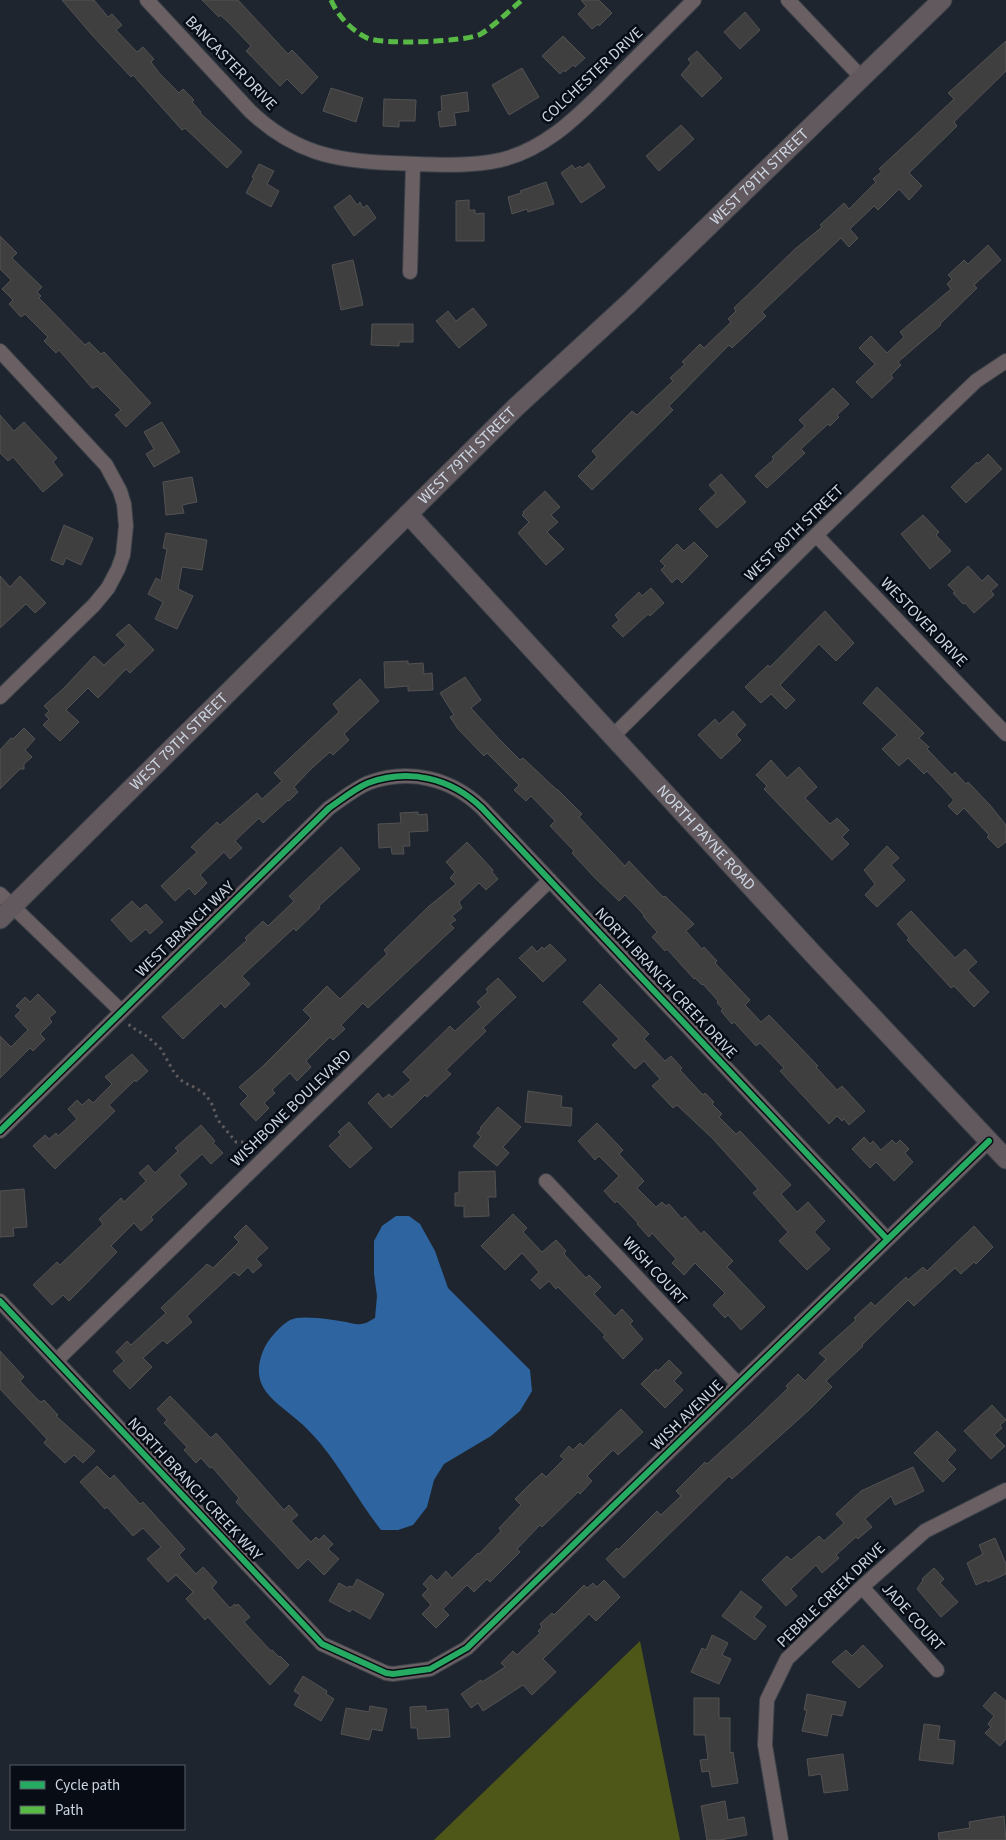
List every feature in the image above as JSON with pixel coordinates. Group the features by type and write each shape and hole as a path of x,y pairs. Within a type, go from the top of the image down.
{"main road":[{"name":"WEST 79TH STREET","path":"4,907 516,408 628,303 942,0"},
{"name":"NORTH PAYNE ROAD","path":"408,514 612,737 1006,1159"}],"street":[{"name":"BANCASTER DRIVE","path":"147,0 250,111 285,138 326,156 363,162 413,164"},
{"name":"COLCHESTER DRIVE","path":"413,164 447,165 490,162 525,151 544,142 579,115 694,0"},
{"path":"788,0 862,78"},
{"path":"410,272 413,164"},
{"path":"0,351 106,465 120,491 124,504 126,526 123,555 108,588 94,605 0,697"},
{"name":"WEST 80TH STREET","path":"612,737 816,535 976,381 1006,361"},
{"name":"WESTOVER DRIVE","path":"816,535 1006,734"},
{"name":"NORTH BRANCH CREEK DRIVE","path":"407,776 432,778 448,784 473,799 887,1239"},
{"name":"WEST BRANCH WAY","path":"0,1131 120,1011 329,808 367,784 387,778 407,776"},
{"name":"WISHBONE BOULEVARD","path":"56,1361 550,880"},
{"path":"4,907 120,1011"},
{"name":"WISH AVENUE","path":"386,1673 393,1674 430,1669 467,1648 989,1141"},
{"name":"WISH COURT","path":"546,1181 738,1384"},
{"name":"NORTH BRANCH CREEK WAY","path":"0,1301 322,1644 386,1673"},
{"name":"PEBBLE CREEK DRIVE","path":"781,1840 764,1745 766,1700 787,1659 862,1587 925,1531 1006,1490"},
{"name":"JADE COURT","path":"862,1587 937,1670"}],"path":[{"path":"120,1011 128,1018 130,1026 148,1037 161,1049 175,1074 183,1082 206,1095 213,1106 217,1120 236,1142 248,1142 266,1157"}],"green space":[{"path":"640,1641 680,1840 434,1840"}],"water":[{"path":"396,1216 409,1216 420,1224 435,1251 448,1288 530,1370 532,1391 520,1411 491,1436 444,1464 434,1480 427,1507 413,1525 398,1530 381,1530 320,1443 266,1391 261,1383 259,1363 263,1351 271,1338 290,1320 295,1318 309,1317 359,1324 367,1323 375,1318 377,1296 374,1274 374,1241 382,1226"}],"building":[{"path":"62,0 94,0 108,17 112,14 122,25 116,30 137,52 143,47 154,59 151,62 160,74 179,93 183,89 194,100 192,102 200,113 242,152 227,168 185,128 182,130 133,75 131,77 91,34"},
{"path":"202,0 238,0 288,54 292,50 318,77 302,94 287,79 280,86 246,51 251,46 227,21 220,15 219,17"},
{"path":"581,0 599,0 612,13 599,26 598,24 592,29 578,14 586,6"},
{"path":"745,12 760,30 740,49 724,32"},
{"path":"563,36 585,58 575,67 573,65 560,74 542,56"},
{"path":"1006,41 1006,71 954,122 957,126 909,173 922,186 909,200 899,189 878,210 874,206 850,229 858,238 849,247 841,238 762,312 766,316 732,348 729,345 669,406 673,410 592,490 578,476 597,457 592,451 632,411 637,415 673,381 670,378 685,364 682,362 700,344 704,348 731,322 728,319 736,311 734,308 795,249 822,227 820,225 844,203 849,209 876,182 873,179 882,171 879,169 954,99 948,93"},
{"path":"697,51 722,78 702,97 681,75 691,63 688,59"},
{"path":"522,68 539,97 509,115 492,85"},
{"path":"331,88 363,98 356,122 323,111"},
{"path":"467,92 469,111 454,113 456,125 440,127 438,112 442,111 441,96"},
{"path":"384,99 416,100 415,121 399,121 399,127 383,126"},
{"path":"681,125 694,139 659,171 646,156"},
{"path":"589,163 605,187 581,203 561,173 572,165 575,169 580,166 582,168"},
{"path":"259,164 274,171 267,184 279,191 271,207 246,193"},
{"path":"546,182 554,204 528,212 527,209 512,214 508,197"},
{"path":"350,195 357,205 360,202 363,208 367,205 376,218 354,236 334,207"},
{"path":"469,200 469,210 475,210 475,214 484,213 484,241 456,241 456,201"},
{"path":"0,236 17,253 12,258 42,287 37,292 41,296 39,298 85,345 89,342 101,354 104,352 151,403 126,427 115,415 121,410 97,386 92,388 59,350 56,353 44,341 48,337 25,314 21,317 9,304 13,300 2,289 11,280 0,269"},
{"path":"988,245 1001,260 974,285 977,288 941,325 898,362 901,365 891,375 893,378 872,398 856,382 875,364 859,348 871,336 887,353 904,337 900,332 951,289 947,284 952,279 948,275 964,260 968,264"},
{"path":"353,260 363,305 341,310 332,265"},
{"path":"473,308 487,325 459,348 436,321 448,311 456,321"},
{"path":"372,324 413,324 413,342 399,342 399,346 371,345"},
{"path":"833,388 849,404 837,415 839,417 830,426 828,424 801,449 805,453 767,488 755,476 805,426 799,420"},
{"path":"0,415 14,431 24,422 57,458 53,462 63,475 43,492 13,457 8,461 0,453"},
{"path":"162,422 180,452 154,467 146,454 154,449 144,432"},
{"path":"988,454 1002,469 966,503 951,487"},
{"path":"721,474 746,502 717,528 699,509 716,493 709,485"},
{"path":"192,477 197,502 182,505 184,513 166,515 163,482"},
{"path":"545,491 560,507 551,515 558,522 547,532 564,549 546,565 518,533 529,522 522,515 523,512"},
{"path":"923,515 939,532 936,535 951,551 930,569 901,534"},
{"path":"64,525 93,538 81,565 66,558 63,565 51,560"},
{"path":"166,533 207,540 202,570 182,567 178,589 193,596 177,629 155,619 163,602 148,594 156,578 161,581 167,549 163,548"},
{"path":"694,542 708,556 682,583 677,578 672,583 661,570 665,566 660,561 677,544 684,551"},
{"path":"968,566 982,581 988,575 998,585 991,591 994,595 974,613 965,603 963,604 948,585"},
{"path":"0,576 10,587 20,576 46,603 35,613 26,604 0,628"},
{"path":"651,588 664,603 650,616 648,614 623,637 612,626 619,620 615,615 639,592 642,596"},
{"path":"825,611 854,643 836,661 819,644 780,685 795,700 786,709 771,694 761,703 745,687 768,665 770,667"},
{"path":"129,624 154,650 130,673 126,669 98,698 88,688 66,710 79,722 60,741 43,725 49,719 45,715 49,711 44,706 94,656 104,665 126,645 116,635"},
{"path":"408,661 408,664 423,663 424,674 432,673 433,690 408,691 408,686 385,688 384,662"},
{"path":"465,677 481,700 471,708 500,740 520,760 523,758 582,814 579,817 625,866 629,861 663,897 665,896 694,924 686,931 702,949 704,947 717,961 715,963 750,1000 745,1005 761,1022 769,1015 818,1066 816,1067 837,1090 842,1086 865,1111 849,1125 844,1119 842,1121 837,1116 829,1124 780,1071 784,1068 760,1043 756,1046 734,1022 732,1024 721,1011 723,1009 717,1003 718,1001 703,984 694,979 667,949 665,951 652,937 657,932 625,895 619,901 594,877 572,853 574,851 550,826 555,821 531,796 526,801 514,790 519,785 487,753 484,756 458,729 450,717 454,715 440,693"},
{"path":"360,679 379,701 344,734 349,740 333,755 330,752 310,770 294,787 298,792 289,801 263,823 259,818 235,841 242,848 230,859 224,852 200,875 207,883 195,895 189,888 175,901 161,886 197,852 191,847 217,822 220,825 257,793 262,799 282,781 274,773 339,712 333,704"},
{"path":"877,687 924,733 919,738 929,747 927,749 952,775 955,772 966,784 968,782 990,805 1006,825 1006,842 998,848 987,837 989,835 964,808 957,815 948,806 954,800 927,771 924,774 908,758 899,766 882,749 897,735 863,703"},
{"path":"733,711 746,725 736,735 741,740 721,759 698,735 715,719 719,724"},
{"path":"24,728 35,739 25,750 32,757 24,764 24,769 20,769 0,789 0,750"},
{"path":"771,760 787,778 799,767 817,787 805,798 830,824 837,818 849,830 842,837 849,844 832,860 764,789 767,786 756,775"},
{"path":"418,812 418,815 427,814 428,831 409,832 410,846 403,846 404,854 392,854 391,847 379,848 378,824 401,823 400,813"},
{"path":"467,842 493,870 492,872 498,879 486,890 479,883 459,902 462,908 452,916 456,920 450,924 454,928 368,1008 363,1003 341,1025 345,1029 333,1040 330,1037 306,1061 311,1067 297,1081 290,1073 272,1090 275,1093 264,1103 269,1108 256,1121 240,1104 248,1096 239,1087 311,1018 303,1010 327,986 340,999 387,954 384,950 428,907 456,884 450,878 455,872 446,862"},
{"path":"887,846 899,858 891,865 905,880 877,907 865,895 875,884 864,870"},
{"path":"341,847 360,869 319,906 320,908 296,931 294,928 242,976 250,984 225,1008 221,1003 183,1039 162,1017 247,940 245,938 263,921 268,926 294,901 289,896"},
{"path":"132,901 140,909 146,904 163,922 150,934 146,929 131,942 111,920"},
{"path":"911,911 955,958 965,949 977,962 968,970 989,992 974,1007 954,986 951,988 907,940 909,938 897,924"},
{"path":"550,944 566,960 543,982 519,958 532,946 537,952 542,947 544,949"},
{"path":"498,978 516,997 483,1028 486,1031 446,1070 451,1074 427,1097 425,1095 391,1128 368,1103 378,1093 383,1099 389,1094 392,1097 411,1080 403,1072 450,1026 455,1031 481,1007 477,1002 488,992 486,989"},
{"path":"600,984 649,1034 644,1039 665,1061 671,1056 682,1068 680,1070 703,1095 705,1093 714,1102 712,1104 722,1114 719,1117 736,1134 740,1131 791,1185 781,1194 797,1212 808,1202 825,1221 814,1232 830,1249 807,1270 779,1241 788,1232 753,1193 758,1189 713,1139 677,1105 673,1108 652,1086 660,1079 644,1061 635,1069 612,1045 619,1039 583,1002"},
{"path":"38,994 56,1012 49,1018 52,1022 40,1034 45,1039 33,1051 30,1048 0,1078 0,1036 11,1047 28,1030 15,1016 21,1010 16,1006 25,997 30,1002"},
{"path":"132,1054 148,1071 136,1082 135,1080 109,1105 115,1111 55,1169 33,1146 45,1135 49,1139 56,1133 58,1136 77,1119 68,1109 77,1100 82,1105 89,1099 93,1103 112,1084 105,1077"},
{"path":"528,1091 562,1096 561,1107 572,1108 571,1126 525,1122"},
{"path":"498,1107 521,1127 503,1147 509,1153 497,1166 473,1146 481,1137 477,1133 480,1128"},
{"path":"349,1122 372,1148 350,1168 329,1146 341,1135 338,1132"},
{"path":"597,1123 623,1150 619,1154 644,1181 637,1188 656,1207 662,1202 666,1206 669,1204 682,1219 685,1216 701,1234 704,1231 733,1261 727,1267 765,1307 741,1330 728,1315 725,1318 713,1305 725,1293 695,1263 684,1275 672,1263 676,1259 652,1233 649,1237 617,1201 615,1203 604,1191 619,1176 599,1156 595,1160 578,1141"},
{"path":"201,1125 215,1141 213,1143 223,1153 211,1164 202,1154 179,1175 187,1184 151,1217 153,1220 141,1231 134,1223 111,1246 117,1252 69,1301 63,1295 52,1305 33,1285 57,1262 60,1265 103,1224 99,1219 121,1198 124,1202 146,1181 139,1173 148,1165 155,1173 178,1151 175,1148"},
{"path":"864,1137 870,1144 873,1141 881,1150 892,1140 896,1144 900,1140 909,1149 905,1153 913,1162 894,1181 876,1162 870,1168 852,1149"},
{"path":"495,1171 496,1197 488,1197 489,1216 464,1217 464,1206 455,1206 455,1193 459,1193 459,1172"},
{"path":"24,1189 27,1227 13,1228 14,1236 0,1237 0,1191"},
{"path":"513,1214 527,1228 523,1232 542,1252 556,1240 566,1251 564,1254 586,1278 589,1275 601,1287 594,1294 615,1316 622,1309 633,1321 630,1324 643,1339 623,1359 603,1337 605,1335 558,1287 556,1289 549,1281 540,1289 531,1280 539,1272 522,1253 505,1270 481,1246"},
{"path":"246,1225 268,1248 256,1259 262,1265 253,1273 248,1267 239,1276 234,1272 187,1316 192,1322 167,1344 163,1340 143,1358 152,1367 130,1389 113,1371 124,1361 116,1352 127,1341 131,1345 166,1313 161,1308 207,1264 213,1268 239,1242 234,1237"},
{"path":"974,1226 993,1247 976,1264 974,1262 961,1274 955,1268 914,1306 908,1300 826,1381 832,1387 809,1410 732,1479 729,1476 624,1578 606,1559 617,1548 618,1550 657,1511 661,1515 681,1496 676,1491 705,1462 707,1464 751,1424 788,1388 786,1386 798,1374 805,1381 826,1359 819,1353 856,1320 854,1318 871,1302 875,1306 906,1277 908,1280 923,1267 927,1271"},
{"path":"0,1351 24,1377 20,1381 38,1400 41,1402 44,1400 58,1415 56,1416 95,1451 83,1463 74,1455 65,1463 44,1443 47,1439 0,1389"},
{"path":"669,1360 682,1373 674,1381 683,1390 665,1408 641,1384 656,1369 658,1371"},
{"path":"170,1396 211,1438 216,1433 284,1510 289,1505 298,1515 291,1521 311,1542 316,1537 319,1540 324,1535 333,1544 328,1549 339,1559 324,1575 308,1559 298,1569 236,1502 239,1498 212,1467 210,1468 201,1458 196,1463 184,1450 187,1447 164,1423 167,1420 157,1409"},
{"path":"992,1405 1006,1420 1000,1425 1002,1428 994,1435 1005,1446 991,1459 964,1431"},
{"path":"621,1409 643,1432 618,1455 613,1450 587,1476 592,1481 580,1494 578,1492 542,1527 540,1525 517,1549 520,1552 490,1582 487,1579 474,1592 467,1585 443,1609 449,1615 436,1628 422,1614 431,1605 422,1595 428,1589 423,1584 431,1575 437,1581 446,1571 452,1578 501,1531 499,1528 521,1505 515,1499 529,1485 542,1473 546,1477 564,1459 560,1456 569,1446 573,1450 580,1443 583,1446"},
{"path":"937,1431 956,1450 947,1460 956,1469 943,1482 914,1453"},
{"path":"97,1466 110,1479 114,1475 140,1504 143,1502 185,1549 179,1555 196,1574 203,1567 217,1582 212,1588 230,1608 238,1604 250,1617 244,1622 271,1651 280,1656 289,1665 270,1685 208,1617 205,1620 186,1599 193,1592 176,1575 168,1582 147,1559 161,1547 143,1528 133,1536 107,1507 105,1509 80,1482"},
{"path":"913,1467 924,1491 895,1505 891,1496 865,1519 872,1527 858,1539 856,1537 836,1555 839,1558 822,1573 816,1565 791,1589 797,1596 786,1606 762,1580 787,1556 791,1560 819,1536 824,1541 844,1523 836,1514 861,1491"},
{"path":"995,1538 1006,1564 1006,1574 976,1585 967,1563 983,1554 979,1545"},
{"path":"934,1568 944,1579 940,1583 958,1602 941,1617 917,1589 922,1579"},
{"path":"357,1579 384,1594 370,1619 352,1609 350,1612 329,1601 339,1583 348,1588 349,1586 353,1587"},
{"path":"604,1580 620,1597 596,1621 589,1614 543,1659 556,1672 532,1695 523,1685 483,1711 478,1703 471,1708 461,1694 505,1667 501,1663 513,1651 517,1655 540,1633 538,1631 542,1627 540,1624 552,1613 554,1615 584,1585 587,1588 593,1583 597,1587"},
{"path":"741,1591 762,1607 754,1617 766,1626 755,1640 722,1616"},
{"path":"712,1635 728,1643 722,1655 731,1659 719,1684 691,1672 702,1648 706,1650"},
{"path":"863,1645 883,1666 859,1688 832,1662 846,1650 852,1656"},
{"path":"303,1676 327,1691 326,1694 334,1699 321,1721 294,1705 300,1695 294,1691"},
{"path":"995,1692 1006,1701 1006,1739 1000,1746 985,1733 991,1727 988,1724 994,1716 983,1706"},
{"path":"807,1694 846,1702 842,1716 832,1714 827,1736 802,1731 807,1710 804,1710"},
{"path":"694,1698 719,1698 719,1718 730,1718 730,1753 733,1752 738,1783 712,1787 709,1771 702,1772 700,1760 708,1759 705,1735 694,1735"},
{"path":"370,1706 387,1709 382,1731 372,1729 369,1740 341,1734 346,1708 369,1712"},
{"path":"426,1706 426,1711 448,1709 450,1737 418,1739 417,1728 411,1728 410,1707"},
{"path":"924,1724 940,1726 938,1739 955,1741 953,1764 919,1760"},
{"path":"843,1754 848,1790 824,1793 821,1774 809,1776 807,1759"},
{"path":"725,1801 728,1820 744,1817 747,1835 720,1840 707,1840 701,1806"},
{"path":"1004,1816 1006,1840 939,1840 938,1833 970,1828 969,1822"}],"marked path":[{"path":"331,0 337,12 361,35 375,40 406,42 442,41 473,37 481,34 497,22 522,0"}],"cycle path":[{"path":"0,1131 329,808 368,783 399,776 414,776 443,783 457,789 482,808 887,1239"},
{"path":"0,1301 322,1644 386,1673 393,1674 430,1669 467,1648 989,1141"}]}
